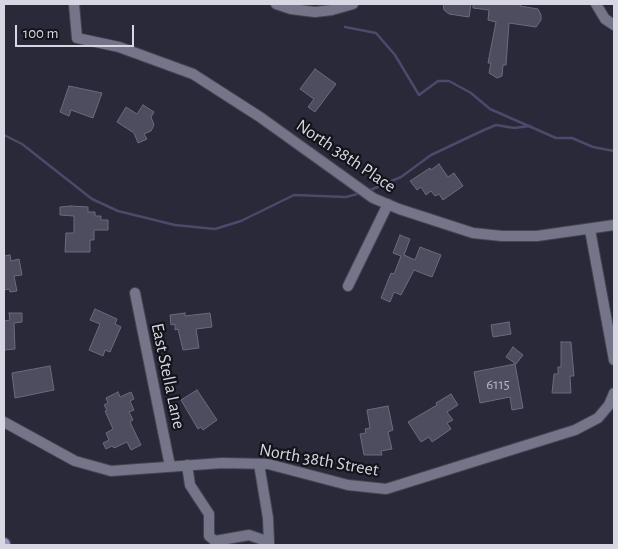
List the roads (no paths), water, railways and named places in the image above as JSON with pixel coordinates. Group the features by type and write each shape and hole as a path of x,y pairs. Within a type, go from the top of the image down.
{"street":[{"name":"North 38th Place","path":"74,4 77,38 119,47 193,74 260,117 373,198 436,222 473,232 519,237 590,230 614,225"},
{"path":"276,4 291,9 315,12 354,4"},
{"path":"596,4 605,19 614,25"},
{"path":"348,286 388,204"},
{"path":"590,230 614,360"},
{"name":"East Stella Lane","path":"134,293 170,466"},
{"name":"North 38th Street","path":"4,422 75,461 111,471 222,463 268,464 348,485 386,488 575,430 598,418 609,405 614,393"},
{"path":"187,465 190,484 209,514 209,536 215,541 249,535 269,544 268,518 258,464"}],"waterway":[{"path":"345,27 376,33 395,55 419,95 438,81 449,81 471,93 490,109 556,138 572,138 593,147 614,151"},
{"path":"368,191 401,177 431,155 496,125 514,128 530,126"},
{"path":"4,135 22,144 92,199 118,211 175,225 215,229 241,221 294,195 346,197 361,193"}]}
